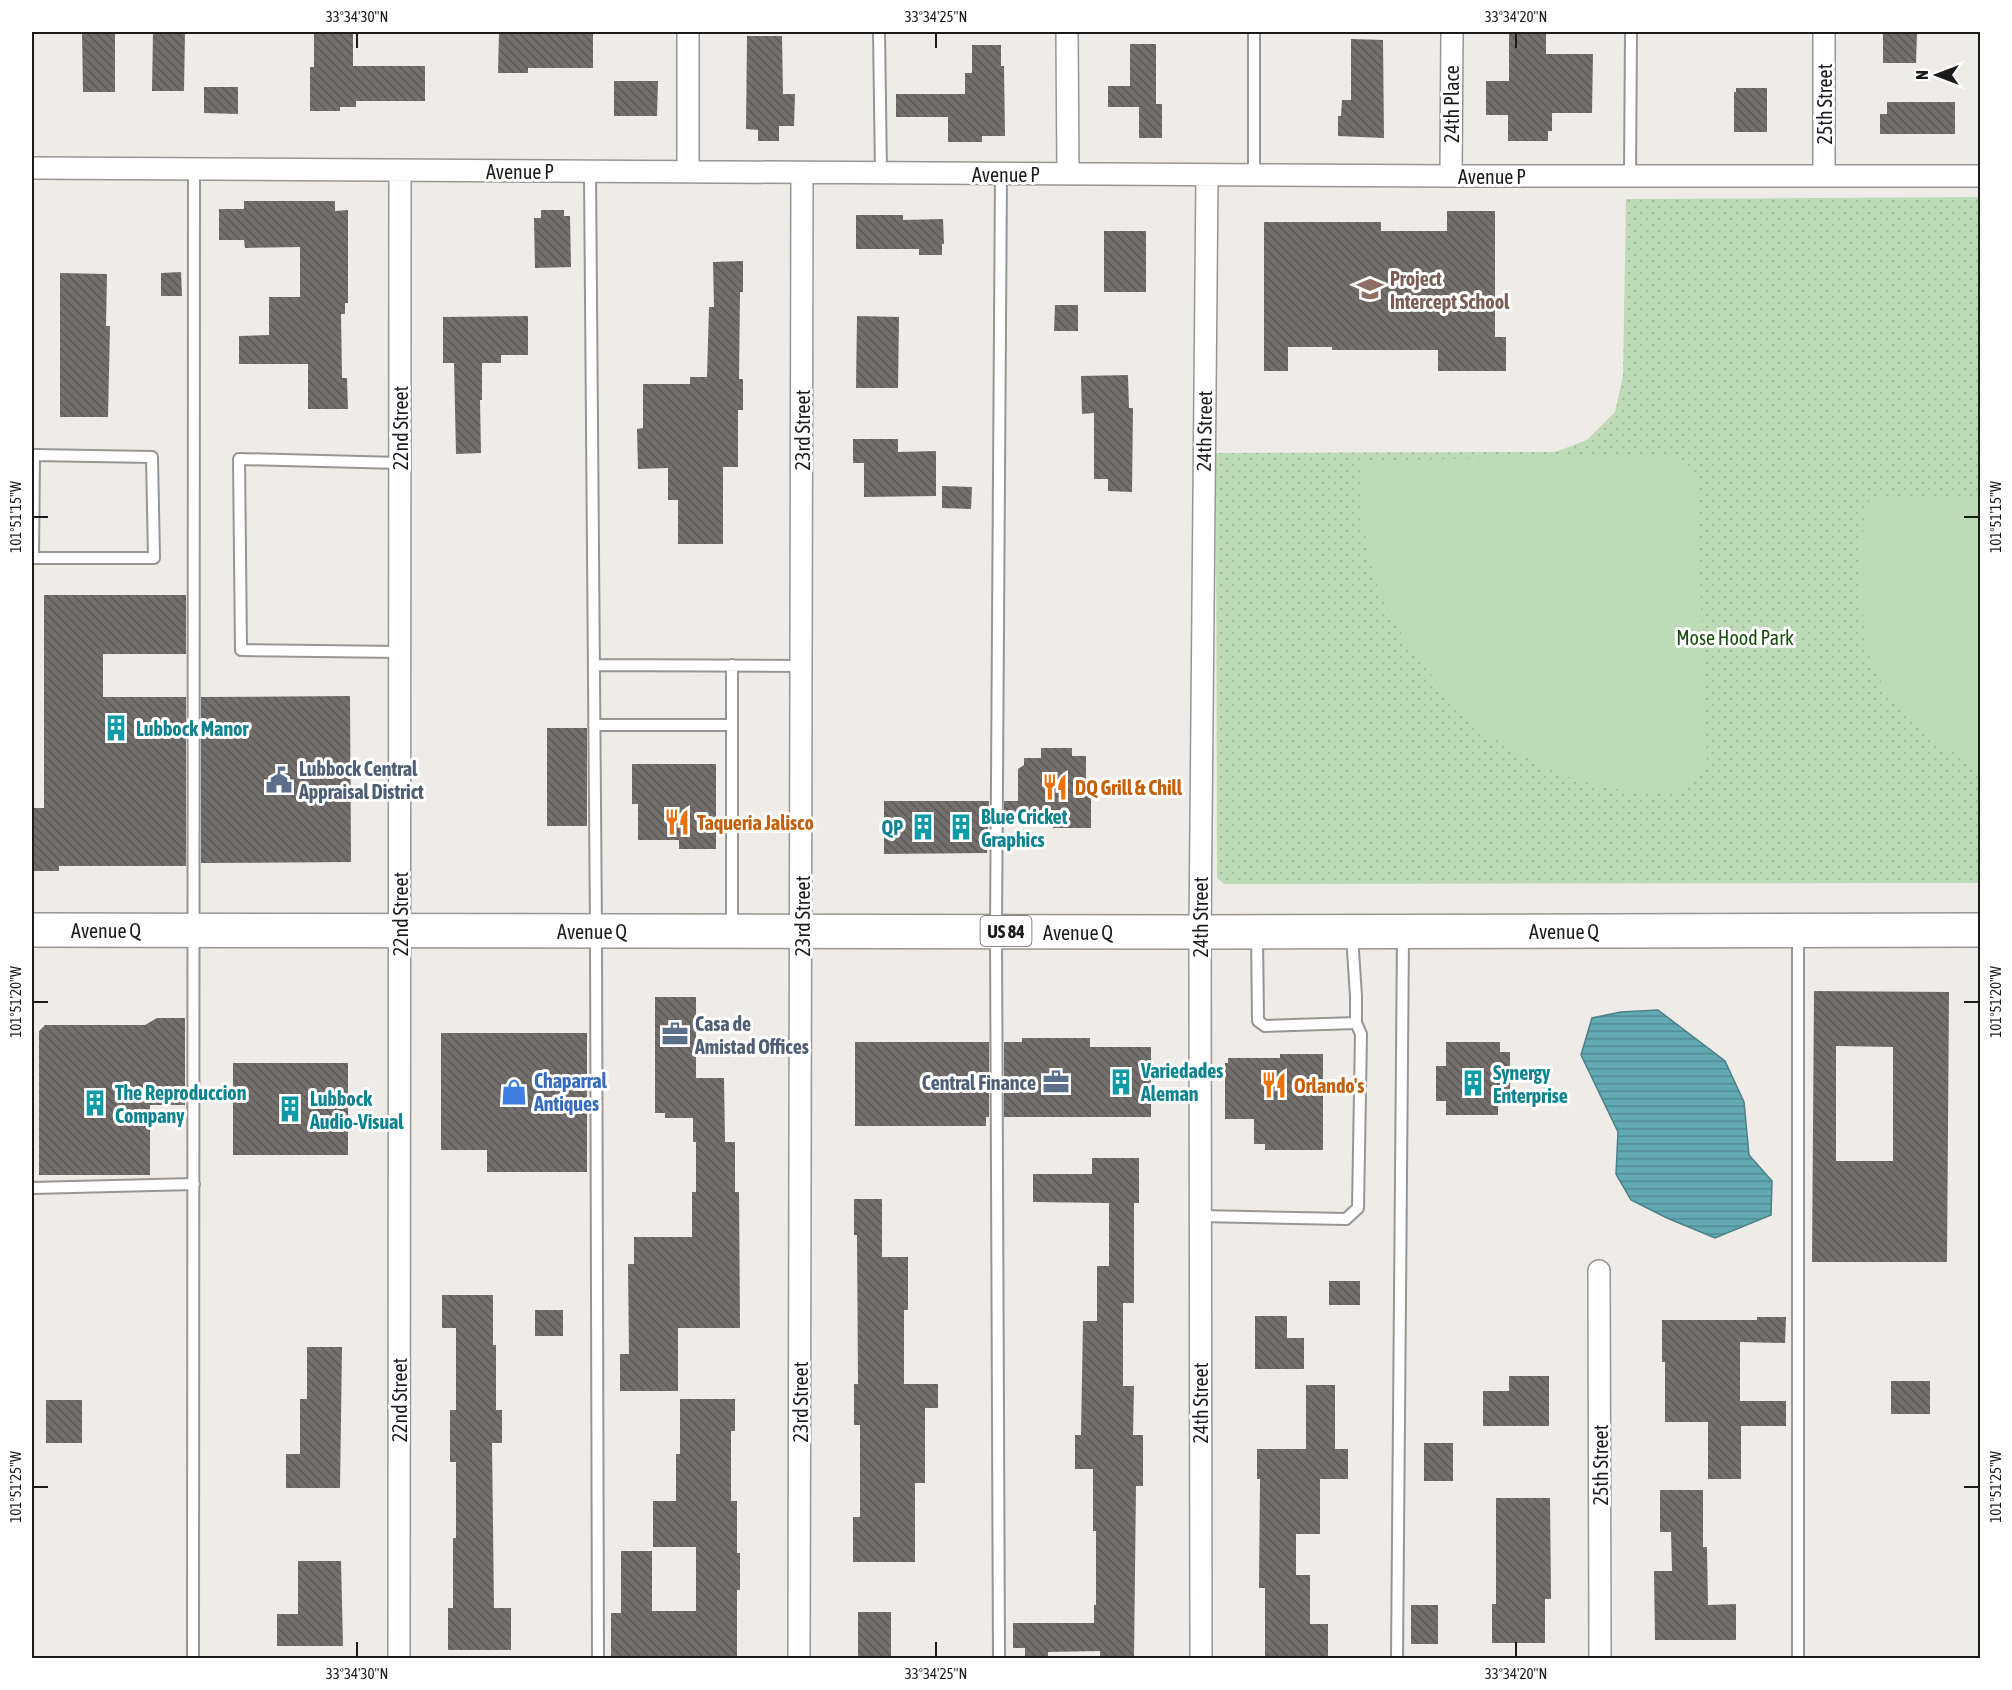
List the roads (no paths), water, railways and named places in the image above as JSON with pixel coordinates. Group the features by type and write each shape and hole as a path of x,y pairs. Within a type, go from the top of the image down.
{"highway":[{"name":"Avenue Q","path":"32,930 1200,932 1980,930"}],"street":[{"path":"688,32 688,172"},
{"path":"1067,32 1068,174"},
{"name":"24th Place","path":"1451,176 1452,32"},
{"name":"25th Street","path":"1824,32 1824,176"},
{"name":"Avenue P","path":"32,168 1207,175 1980,176"},
{"name":"22nd Street","path":"399,1659 400,170"},
{"name":"23rd Street","path":"799,1659 802,172"},
{"name":"24th Street","path":"1201,1659 1200,932 1207,175"},
{"name":"25th Street","path":"1599,1271 1600,1659"}],"lane":[{"path":"879,32 881,173"},
{"path":"1254,32 1254,175"},
{"path":"1630,176 1631,32"},
{"path":"193,1659 194,169"},
{"path":"590,171 596,931 598,1659"},
{"path":"999,1659 996,931 1001,174"},
{"path":"34,455 152,457 154,558 32,558 34,455"},
{"path":"400,463 240,459 241,650 400,652"},
{"path":"594,665 802,666"},
{"path":"732,665 732,931"},
{"path":"594,725 732,725"},
{"path":"1200,1216 1346,1219 1358,1208 1361,1034 1356,1023 1352,931"},
{"path":"1397,1659 1404,931"},
{"path":"1798,931 1798,1659"},
{"path":"1257,932 1258,1021 1265,1026 1356,1023"},
{"path":"32,1188 194,1184"}],"water":[{"path":"1658,1010 1725,1061 1744,1102 1749,1155 1772,1181 1771,1215 1715,1238 1631,1200 1616,1174 1618,1132 1581,1055 1592,1018 1621,1012"}],"place":[{"name":"Project Intercept School","path":"1370,289"},
{"name":"Lubbock Manor","path":"116,728"},
{"name":"Lubbock Central Appraisal District","path":"279,780"},
{"name":"DQ Grill & Chill","path":"1055,787"},
{"name":"Taqueria Jalisco","path":"677,822"},
{"name":"QP","path":"923,827"},
{"name":"Blue Cricket Graphics","path":"961,827"},
{"name":"Casa de Amistad Offices","path":"675,1034"},
{"name":"Central Finance","path":"1056,1082"},
{"name":"Variedades Aleman","path":"1121,1082"},
{"name":"Synergy Enterprise","path":"1473,1083"},
{"name":"Orlando's","path":"1274,1085"},
{"name":"Chaparral Antiques","path":"514,1092"},
{"name":"The Reproduccion Company","path":"95,1103"},
{"name":"Lubbock Audio-Visual","path":"290,1109"}],"park label":[{"name":"Mose Hood Park","path":"1735,637"}]}
